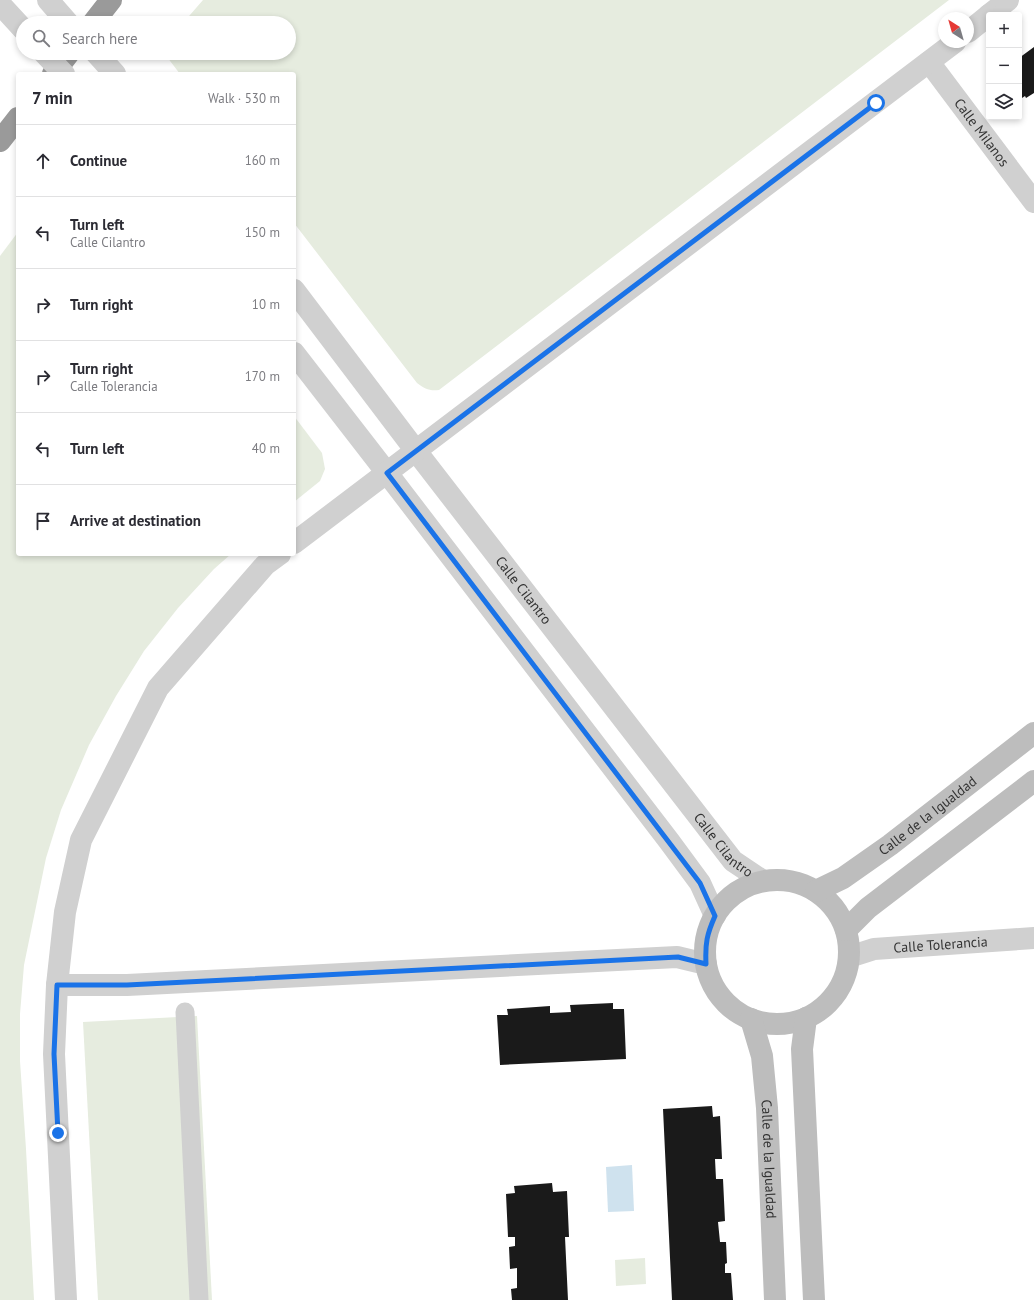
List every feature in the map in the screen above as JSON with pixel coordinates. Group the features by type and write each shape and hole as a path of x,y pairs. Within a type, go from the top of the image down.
{"highway":[{"path":"0,10 8,0"},
{"path":"98,16 111,0"},
{"path":"55,72 64,60"},
{"path":"0,141 16,121"}],"main road":[{"name":"Calle de la Igualdad","path":"816,891 843,878 1034,734"},
{"path":"846,930 868,908 1034,780"},
{"path":"781,880 799,883 816,891 829,901 839,915 846,930 849,944 849,957 845,976 836,994 823,1008 806,1018 788,1024 769,1024 751,1019 738,1012 726,1003 713,985 706,964 705,947 708,931 715,916 728,900 744,888 763,881 781,880"},
{"path":"806,1018 802,1049 814,1300"},
{"name":"Calle de la Igualdad","path":"751,1019 762,1056 767,1116 775,1300"}],"street":[{"path":"48,0 62,16"},
{"path":"993,12 1008,0"},
{"path":"0,4 16,22"},
{"path":"974,27 986,17"},
{"path":"296,541 947,48"},
{"path":"51,60 62,72"},
{"path":"102,60 112,72"},
{"name":"Calle Milanos","path":"929,62 1034,202"},
{"name":"Calle Cilantro","path":"296,293 732,861 763,881"},
{"path":"296,356 700,883 715,916"},
{"path":"66,1300 54,1054 57,985 65,912 81,840 158,688 265,565 277,556"},
{"name":"Calle Tolerancia","path":"849,957 874,949 1034,938"},
{"path":"57,985 127,985 678,957 706,964"},
{"path":"185,1012 199,1300"}],"shaded area":[{"path":"203,0 949,0 439,390 427,389 417,383 296,226 296,72 178,72 169,60 296,60 296,16 189,16"},
{"path":"16,235 16,556 229,556 214,569 178,608 144,651 116,696 89,745 61,810 46,858 24,965 20,1014 20,1061 34,1300 0,1300 0,256"},
{"path":"296,419 322,453 325,469 320,481 296,500"},
{"path":"197,1016 212,1300 98,1300 83,1022"},
{"path":"645,1258 646,1284 616,1286 615,1260"}],"water":[{"path":"632,1165 634,1211 608,1212 606,1167"}],"building":[{"path":"1034,47 1034,93 1026,98 1025,96 1022,98 1022,56"},
{"path":"613,1003 613,1009 624,1009 626,1059 500,1065 497,1015 508,1015 507,1009 550,1006 550,1013 571,1012 570,1005"},
{"path":"712,1106 713,1117 720,1116 722,1159 715,1159 716,1179 723,1179 725,1221 718,1222 720,1242 726,1242 727,1263 725,1264 725,1273 731,1273 733,1300 672,1300 663,1109"},
{"path":"552,1183 553,1192 567,1191 569,1237 565,1237 568,1300 512,1300 511,1289 517,1288 517,1268 510,1269 509,1247 515,1246 515,1237 508,1237 506,1194 515,1193 514,1186"}],"route":[{"path":"58,1133 54,1054 57,985 127,985 678,957 706,964 705,947 708,931 715,916 700,883 387,473 876,103"}]}
